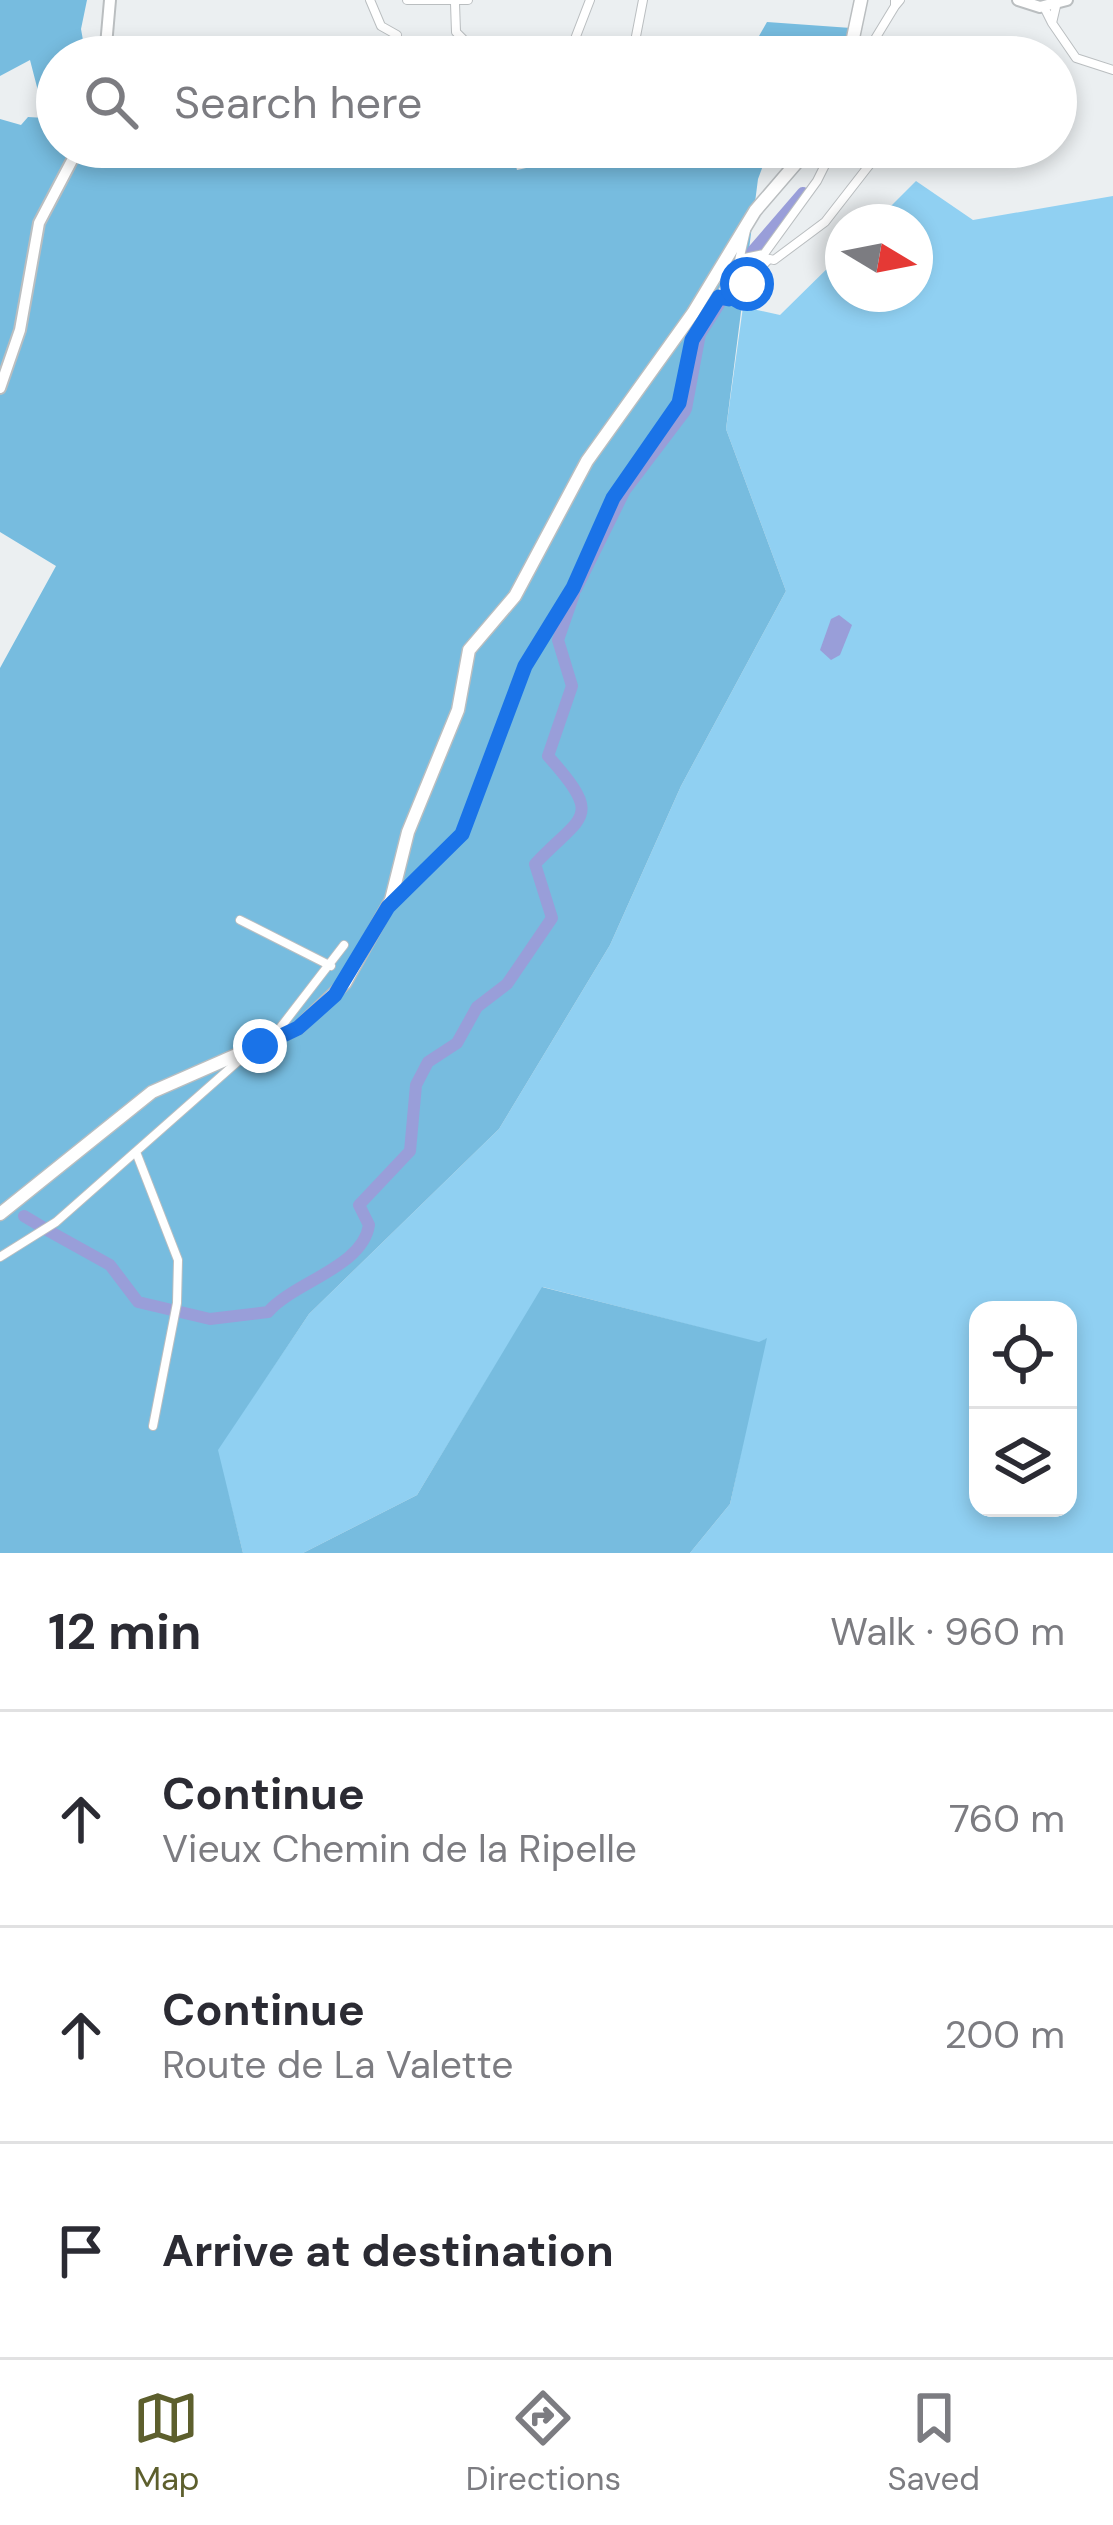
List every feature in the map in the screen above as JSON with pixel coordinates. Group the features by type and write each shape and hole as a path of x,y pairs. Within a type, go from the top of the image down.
{"main road":[{"path":"855,36 857,2"},
{"path":"851,36 857,2"},
{"path":"0,1214 152,1092 270,1041 320,1011 345,983 385,906 414,814 458,710 469,650 515,596 587,460 693,313 744,228 793,168"}],"street":[{"path":"107,36 110,0"},
{"path":"370,0 381,26 398,35"},
{"path":"407,0 468,0"},
{"path":"576,36 590,0"},
{"path":"636,36 643,0"},
{"path":"1018,0 1050,3 1052,23 1061,36"},
{"path":"877,36 897,2"},
{"path":"455,3 460,36"},
{"path":"1077,58 1113,70"},
{"path":"0,388 20,330 40,219 68,168"},
{"path":"722,298 758,274 822,168"},
{"path":"745,260 764,258 825,222 867,168"},
{"path":"385,906 462,834 525,666 573,588 613,498 679,403 692,340 745,260 744,228"},
{"path":"240,920 331,966"},
{"path":"270,1041 344,945"},
{"path":"0,1257 56,1222 245,1051"},
{"path":"136,1152 178,1260 177,1303 153,1426"}],"shaded area":[{"path":"0,0 87,0 82,36 36,36 36,83 30,60 0,76"},
{"path":"767,22 851,28 852,36 759,36"},
{"path":"28,117 36,117 36,168 762,168 726,429 786,591 681,786 610,945 499,1129 309,1314 218,1450 243,1553 0,1553 0,668 56,566 0,532 0,119 21,125"},
{"path":"916,181 973,220 1113,196 1113,1553 690,1553 730,1504 765,1339 760,1343 543,1287 417,1495 303,1553 243,1553 217,1450 309,1314 499,1129 610,945 681,786 786,591 726,429 743,307 780,315 825,271 825,312 933,312 933,204 893,204"},
{"path":"839,615 852,625 840,655 831,660 820,650 831,619"},
{"path":"542,1287 759,1342 767,1338 730,1504 690,1553 303,1553 417,1495"}],"waterway":[{"path":"686,409 700,334 753,251 803,193"},
{"path":"576,589 625,490 685,411"},
{"path":"47,1230 110,1265 138,1302 210,1319 268,1312 341,1263 364,1240 369,1225 359,1205 410,1151 416,1085 428,1062 457,1043 477,1007 507,984 552,918 535,864 581,815 577,793 548,756 572,686 558,640 574,594"},
{"path":"24,1216 44,1228"}],"route":[{"path":"260,1046 320,1011 358,965 388,907 459,839 525,666 573,588 613,498 682,397 692,340 719,297 729,299 747,284"}]}
